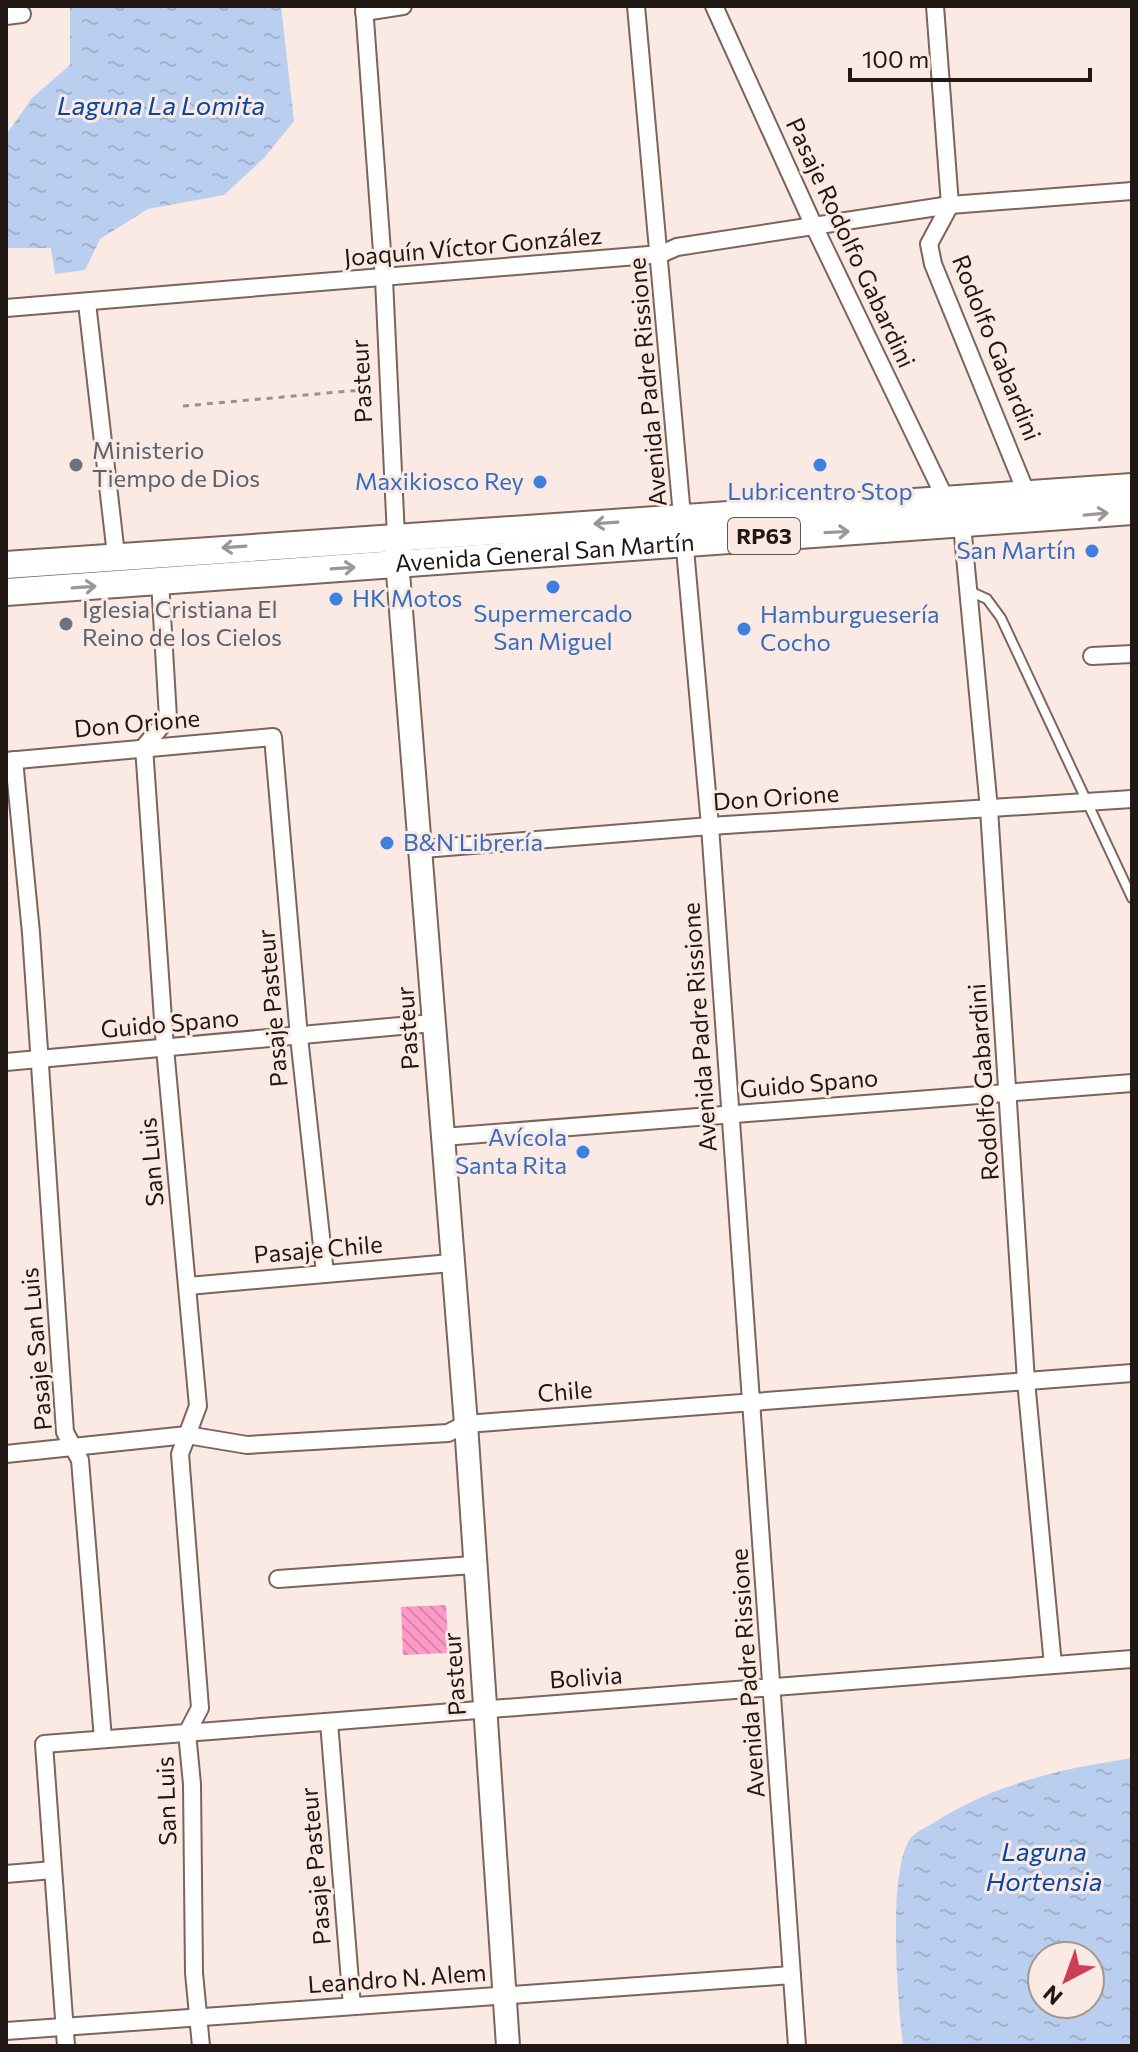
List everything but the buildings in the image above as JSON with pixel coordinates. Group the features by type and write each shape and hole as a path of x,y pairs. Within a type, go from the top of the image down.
{"main road":[{"name":"Avenida General San Martín","path":"6,565 396,537 962,525 1132,487"},
{"name":"Avenida General San Martín","path":"6,592 396,564 946,500 1030,508 1132,511"}],"street":[{"path":"364,9 403,6"},
{"name":"Avenida Padre Rissione","path":"636,6 661,254 710,826 797,2046"},
{"name":"Pasaje Rodolfo Gabardini","path":"714,6 813,224 946,500"},
{"path":"935,6 950,205"},
{"name":"Pasteur","path":"364,9 384,279 396,564 423,849 508,2046"},
{"name":"Joaquín Víctor González","path":"6,308 661,254 677,247 950,205 1132,191"},
{"name":"Rodolfo Gabardini","path":"950,205 929,244 933,264 1030,508"},
{"path":"87,303 116,555 160,581 168,718 144,747"},
{"name":"Rodolfo Gabardini","path":"946,500 962,525 989,809 1010,1091 1026,1381 1053,1665"},
{"path":"1092,656 1132,654"},
{"name":"Don Orione","path":"10,760 273,737"},
{"name":"Pasaje Pasteur","path":"273,737 299,1037 325,1273"},
{"name":"San Luis","path":"144,747 165,1048 198,1406 180,1454 200,1708 187,1733 192,1784 194,1973 201,2046"},
{"name":"Pasaje San Luis","path":"10,760 31,933 65,1432 80,1460 103,1739"},
{"name":"Don Orione","path":"423,849 710,826 1132,799"},
{"name":"Guido Spano","path":"6,1062 433,1023"},
{"name":"Guido Spano","path":"443,1137 1132,1083"},
{"name":"Pasaje Chile","path":"188,1286 451,1263"},
{"name":"Chile","path":"6,1454 187,1435 247,1445 448,1433 466,1424 753,1399 1132,1373"},
{"path":"278,1579 473,1565"},
{"name":"Bolivia","path":"53,1870 44,1744 1132,1659"},
{"name":"Pasaje Pasteur","path":"329,1722 352,2006"},
{"path":"6,1874 53,1870 66,2046"},
{"name":"Leandro N. Alem","path":"6,2031 792,1975"}],"lane":[{"path":"967,590 987,599 1001,618 1132,898"}],"path":[{"path":"183,406 388,388"}],"water":[{"name":"Laguna La Lomita","path":"70,6 281,6 294,121 264,158 224,195 148,209 100,239 85,270 55,274 51,248 6,248 6,135 32,98 70,65"},
{"name":"Laguna Hortensia","path":"1132,1758 1132,2046 903,2046 896,1908 898,1880 910,1839 982,1797 1055,1773"}],"place":[{"name":"Ministerio Tiempo de Dios","path":"76,465"},
{"name":"Lubricentro Stop","path":"820,465"},
{"name":"Maxikiosco Rey","path":"540,482"},
{"name":"San Martín","path":"1092,551"},
{"name":"Supermercado San Miguel","path":"553,587"},
{"name":"HK Motos","path":"336,599"},
{"name":"Iglesia Cristiana El Reino de los Cielos","path":"66,624"},
{"name":"Hamburguesería Cocho","path":"744,629"},
{"name":"B&N Librería","path":"387,843"},
{"name":"Avícola Santa Rita","path":"583,1152"}]}
